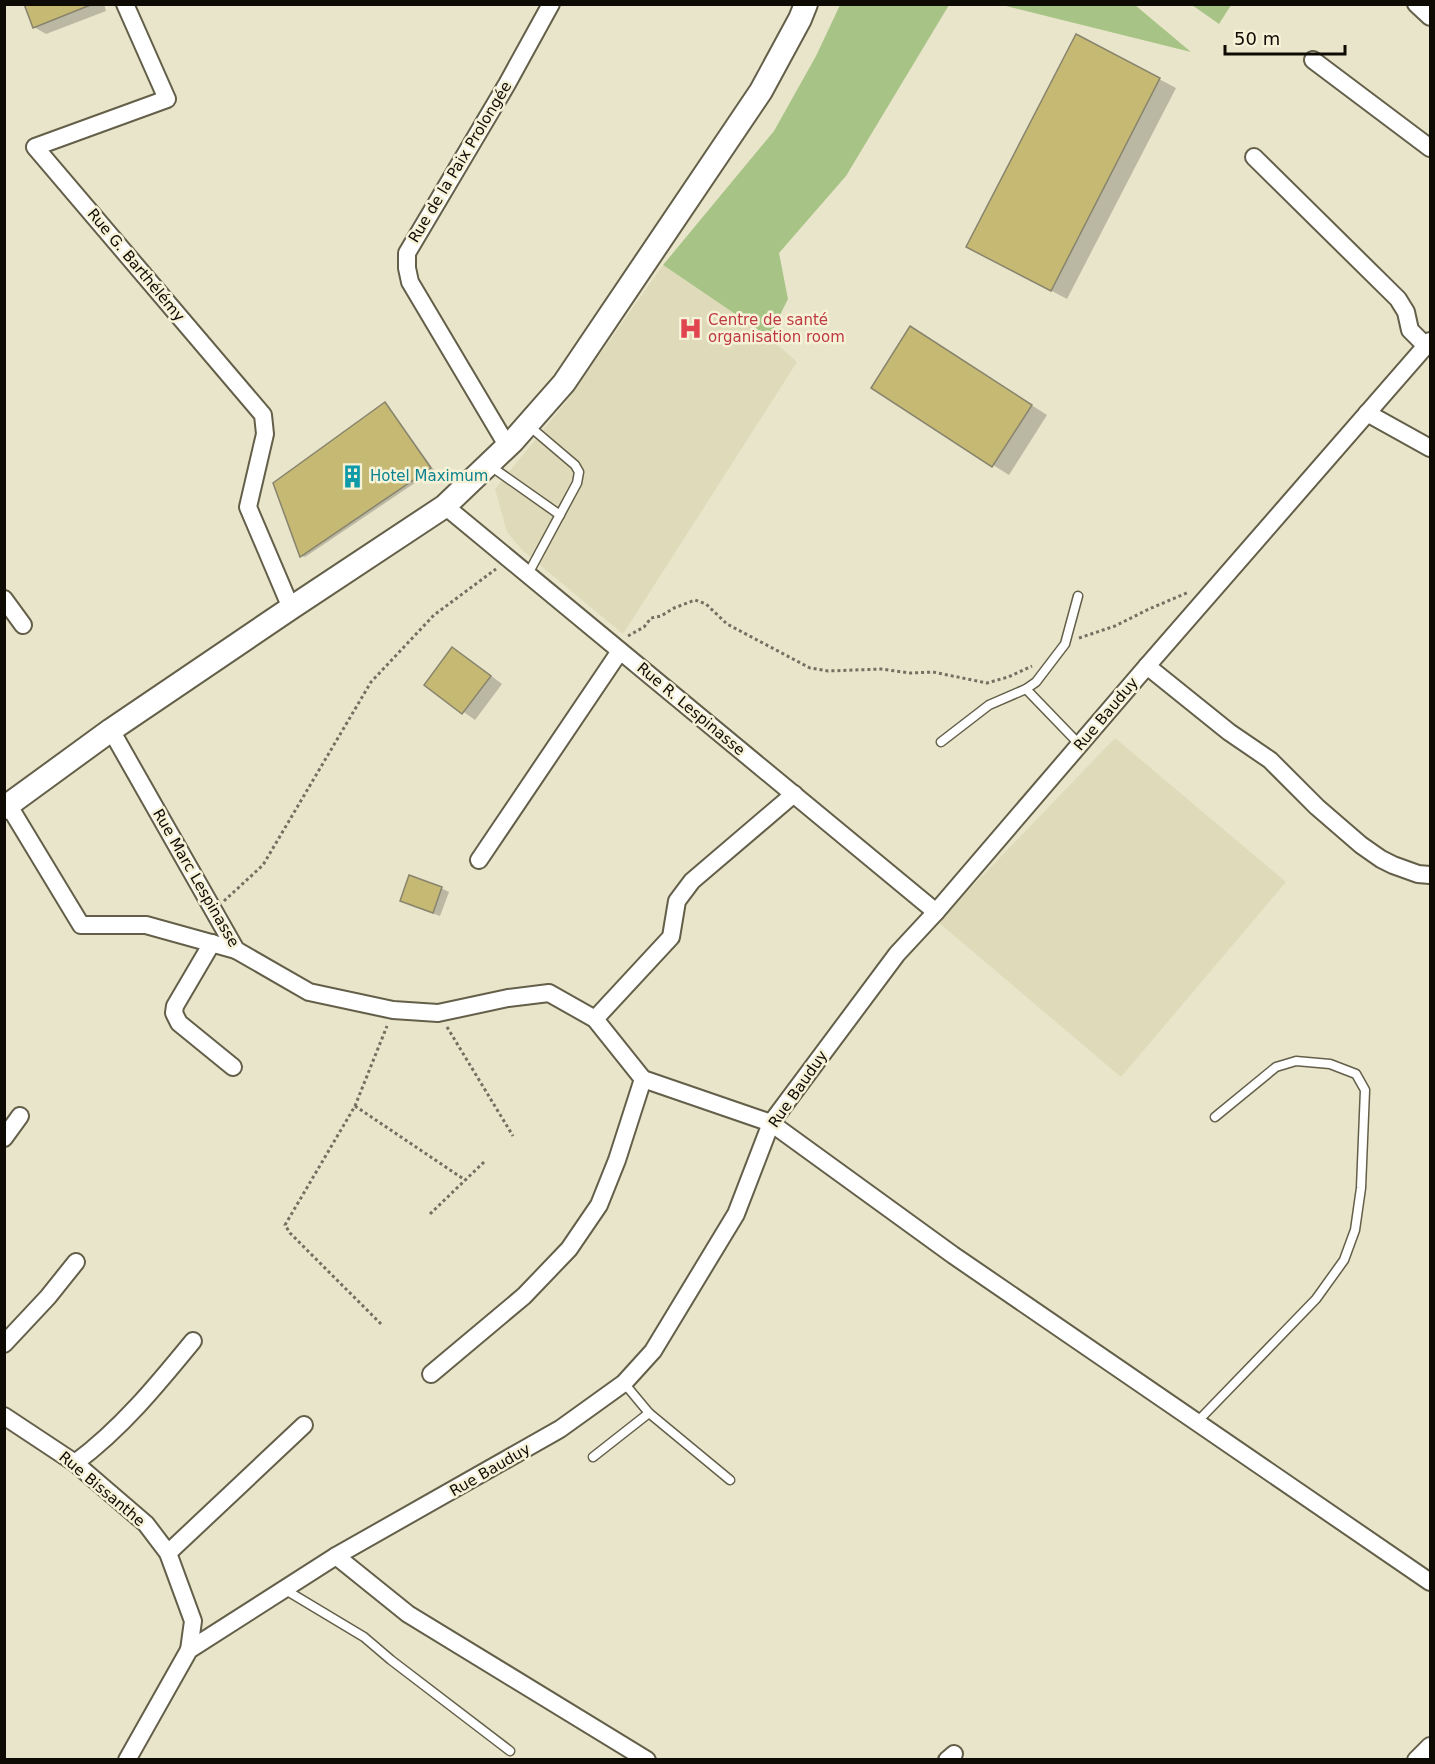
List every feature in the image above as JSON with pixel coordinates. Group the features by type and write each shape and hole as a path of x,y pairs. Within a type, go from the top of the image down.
{"main road":[{"path":"7,807 111,730 445,506 508,447 564,383 761,92 806,4"}],"street":[{"name":"Rue G. Barthélémy","path":"125,4 167,99 35,147 263,414 265,434 248,507 291,608"},
{"name":"Rue de la Paix Prolongée","path":"508,447 410,282 406,254 507,84 551,4"},
{"path":"1416,4 1431,17"},
{"path":"1313,60 1431,148"},
{"path":"1254,157 1398,299 1406,312 1410,330 1428,344"},
{"name":"Rue Bauduy","path":"127,1760 189,1650 336,1556 560,1429 624,1383 653,1351 736,1214 771,1123 897,954 936,912 1428,344"},
{"path":"1367,413 1431,447"},
{"name":"Rue R. Lespinasse","path":"445,506 936,912"},
{"path":"4,599 23,625"},
{"path":"479,860 618,649"},
{"path":"1147,666 1228,732 1270,760 1317,807 1361,845 1393,865 1418,874 1431,875"},
{"name":"Rue Marc Lespinasse","path":"111,730 236,950 309,992 393,1010 438,1013 507,998 549,993 595,1019 643,1079"},
{"path":"595,1019 671,936 677,901 692,881 794,794"},
{"path":"7,807 81,925 146,925 236,950"},
{"path":"212,943 175,1006 174,1013 179,1023 234,1067"},
{"path":"431,1374 524,1296 569,1249 599,1205 617,1160 643,1079 771,1123 953,1255 1431,1582"},
{"path":"4,1138 20,1116"},
{"path":"4,1344 48,1297 76,1262"},
{"path":"75,1463 94,1449 129,1416 193,1341"},
{"name":"Rue Bissanthe","path":"4,1416 75,1463 146,1524 168,1553 193,1621 189,1650"},
{"path":"168,1553 304,1425"},
{"path":"336,1556 408,1614 647,1760"},
{"path":"1416,1760 1431,1746"}],"lane":[{"path":"528,425 575,465 579,472 577,483 528,574"},
{"path":"488,465 560,515"},
{"path":"941,742 989,705 1026,689 1036,682 1065,644 1078,596"},
{"path":"1026,689 1080,745"},
{"path":"1197,1422 1316,1299 1344,1260 1355,1230 1361,1188 1365,1090 1356,1074 1330,1064 1296,1061 1276,1067 1215,1117"},
{"path":"624,1383 649,1413 730,1480"},
{"path":"593,1457 649,1413"},
{"path":"284,1588 364,1637 510,1751"}],"path":[{"path":"213,910 263,865 371,682 434,615 509,559"},
{"path":"1065,644 1115,627 1191,591 1214,590"},
{"path":"618,649 632,633 644,627 651,618 661,616 694,600 706,604 727,624 810,668 828,671 881,669 910,673 933,672 987,683 1008,677 1036,664"},
{"path":"381,1324 285,1226 355,1106 393,1010"},
{"path":"438,1013 513,1137"},
{"path":"355,1106 465,1180"},
{"path":"430,1214 484,1162"}],"shaded area":[{"path":"663,265 769,337 797,362 623,634 522,550 507,532 495,489 566,402"},
{"path":"1115,738 1286,882 1121,1077 938,922"}],"green space":[{"path":"840,5 949,5 846,176 779,253 788,299 769,337 663,265 774,131 816,56"},
{"path":"1002,5 1135,5 1191,52"},
{"path":"1192,5 1231,5 1219,24"}],"building":[{"path":"24,4 93,4 33,28"},
{"path":"1076,34 1160,78 1051,291 966,247"},
{"path":"910,326 1032,405 992,467 871,388"},
{"name":"Hotel Maximum","path":"385,402 431,468 300,557 273,483"},
{"path":"452,647 491,676 462,714 424,685"},
{"path":"409,875 442,887 433,913 400,901"}],"place":[{"name":"Centre de santé organisation room","path":"690,329"},
{"name":"Hotel Maximum","path":"352,476"}]}
